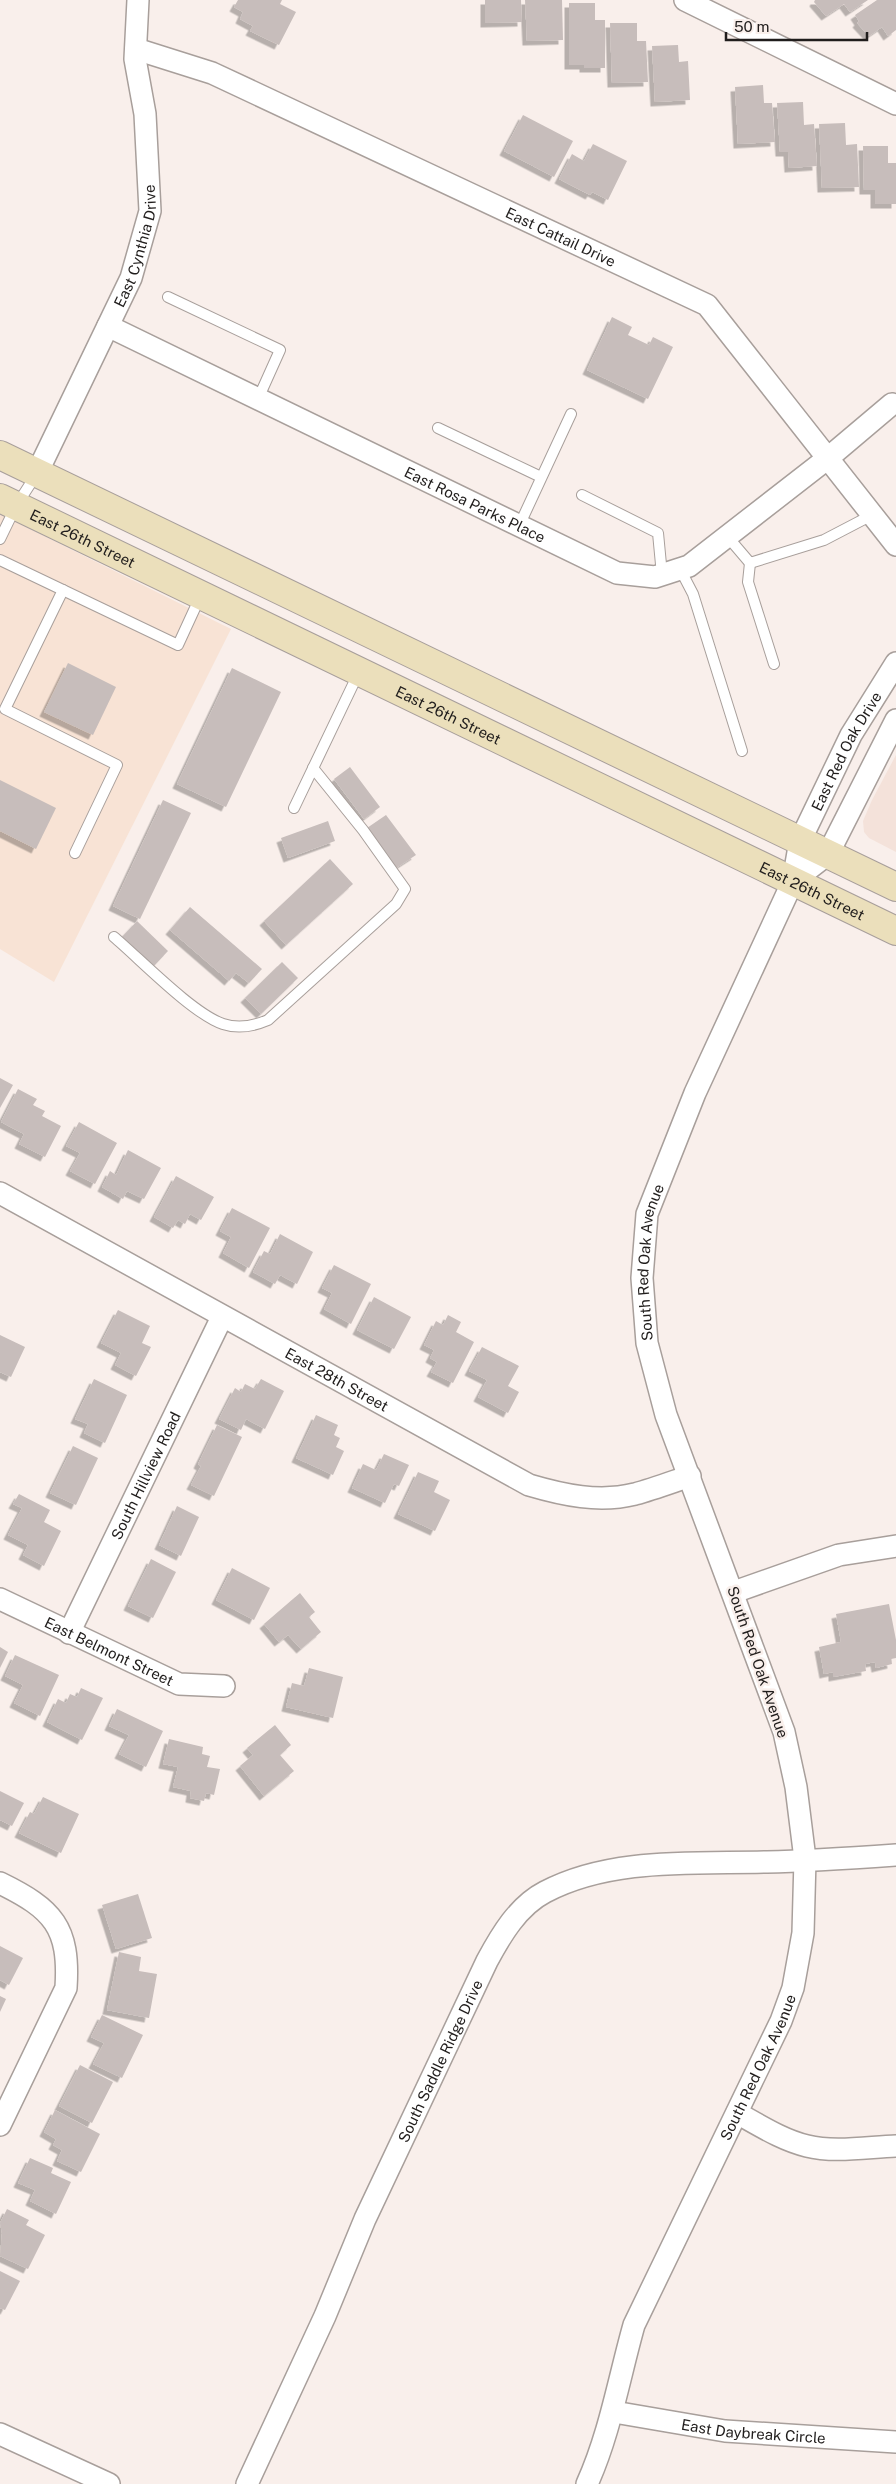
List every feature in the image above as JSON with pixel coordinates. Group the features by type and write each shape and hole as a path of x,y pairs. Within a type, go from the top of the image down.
{"main road":[{"path":"0,455 896,887"},
{"name":"East 26th Street","path":"8,502 896,931"}],"street":[{"name":"East Cynthia Drive","path":"37,473 131,278 150,211 145,114 136,49 138,0"},
{"path":"685,0 896,104"},
{"name":"East Cattail Drive","path":"136,49 212,73 707,305 896,545"},
{"name":"East Rosa Parks Place","path":"108,326 617,573 655,577 689,566 828,458 892,404"},
{"name":"East Red Oak Drive","path":"800,841 850,735 896,663"},
{"name":"East Red Oak Drive","path":"793,881 828,854 896,720"},
{"name":"South Red Oak Avenue","path":"587,2484 614,2412 622,2370 634,2325 781,2021 793,1988 803,1933 805,1862 796,1787 784,1732 734,1592 666,1415 647,1343 642,1278 647,1214 695,1093 793,881 800,841"},
{"name":"East 28th Street","path":"0,1194 529,1485 562,1495 608,1497 634,1494 690,1476"},
{"name":"South Hillview Road","path":"69,1633 222,1317"},
{"path":"734,1592 839,1556 896,1546"},
{"name":"East Belmont Street","path":"0,1599 179,1684 224,1686"},
{"name":"South Saddle Ridge Drive","path":"247,2484 326,2316 365,2219 488,1961 500,1937 514,1918 545,1892 576,1880 619,1869 678,1865 805,1862 896,1855"},
{"path":"0,1883 25,1896 40,1907 58,1926 65,1943 68,1963 66,1988 0,2125"},
{"path":"736,2113 788,2141 809,2147 831,2149 896,2146"},
{"name":"East Daybreak Circle","path":"614,2412 725,2431 896,2442"},
{"path":"0,2434 109,2484"}],"lane":[{"path":"168,297 280,350 258,399"},
{"path":"519,526 571,414"},
{"path":"438,428 541,478"},
{"path":"0,539 8,502 37,473"},
{"path":"582,495 658,533 671,572 692,594 742,751"},
{"path":"750,563 824,540 872,515"},
{"path":"727,536 750,563 748,582 774,664"},
{"path":"0,560 178,645 201,595"},
{"path":"63,590 5,709 117,765 74,853"},
{"path":"294,808 359,671"},
{"path":"114,937 165,982 213,1019 224,1024 242,1027 258,1025 268,1020 396,904 405,889 358,823 313,768"}],"shaded area":[{"path":"0,514 231,629 54,982 0,949"},
{"path":"896,755 896,852 869,838 864,832 863,821"}],"building":[{"path":"238,0 282,0 280,4 296,12 279,45 250,31 253,26 240,19 243,12 234,7"},
{"path":"485,0 521,0 522,22 485,23"},
{"path":"525,0 562,0 563,40 527,41"},
{"path":"815,0 868,0 850,12 844,4 826,16 814,2"},
{"path":"877,0 896,0 896,30 888,36 882,27 869,36 857,23 859,21 855,15"},
{"path":"569,3 595,3 595,20 605,20 605,68 584,68 584,65 569,65"},
{"path":"610,23 637,23 637,41 646,41 648,82 612,83"},
{"path":"678,45 679,62 688,61 690,100 655,102 652,46"},
{"path":"763,85 764,103 772,103 775,142 738,144 735,87"},
{"path":"803,102 804,125 814,124 817,166 789,168 788,152 780,152 777,103"},
{"path":"523,115 573,141 554,177 504,151"},
{"path":"845,123 846,145 857,144 859,187 822,188 819,124"},
{"path":"593,144 627,161 608,200 592,192 590,195 559,179 572,154 584,161"},
{"path":"863,146 888,146 888,163 896,163 896,204 875,204 875,190 864,190"},
{"path":"612,317 632,327 628,335 649,345 653,337 673,347 648,399 587,370"},
{"path":"68,663 116,687 93,735 44,712"},
{"path":"232,668 281,692 226,807 177,784"},
{"path":"350,767 380,807 364,819 334,779"},
{"path":"0,780 56,808 36,849 0,831"},
{"path":"163,800 191,813 140,919 113,906"},
{"path":"386,815 416,855 396,868 367,828"},
{"path":"328,821 335,841 288,858 281,838"},
{"path":"330,859 353,884 286,945 264,921"},
{"path":"190,907 262,969 249,983 236,973 229,981 170,930"},
{"path":"137,921 168,951 153,967 122,937"},
{"path":"282,962 298,978 261,1014 245,998"},
{"path":"0,1078 13,1085 0,1108"},
{"path":"18,1089 37,1099 33,1105 45,1111 42,1116 61,1126 45,1157 19,1144 24,1134 1,1122"},
{"path":"79,1122 117,1143 95,1184 70,1171 80,1153 66,1146"},
{"path":"128,1150 161,1168 144,1199 127,1191 123,1199 102,1187 110,1171 116,1175"},
{"path":"176,1176 214,1197 201,1220 190,1214 185,1224 178,1220 173,1228 154,1217"},
{"path":"232,1208 270,1228 249,1268 223,1253 231,1237 220,1231"},
{"path":"280,1234 313,1252 297,1284 280,1275 275,1284 253,1272 264,1251 270,1254"},
{"path":"334,1265 371,1284 351,1324 324,1309 332,1293 322,1288"},
{"path":"374,1297 411,1317 394,1349 357,1330"},
{"path":"118,1310 150,1326 142,1343 151,1347 136,1376 115,1365 121,1353 101,1343"},
{"path":"448,1315 461,1322 456,1332 474,1342 453,1383 431,1372 437,1362 430,1358 434,1350 424,1345 436,1321 443,1325"},
{"path":"0,1335 25,1347 11,1377 0,1372"},
{"path":"482,1347 519,1366 508,1386 519,1392 508,1413 478,1397 487,1380 469,1371"},
{"path":"94,1379 127,1395 105,1443 84,1433 88,1424 75,1419"},
{"path":"261,1379 284,1391 265,1429 246,1419 241,1430 219,1419 235,1388 241,1392 245,1384 255,1389"},
{"path":"316,1415 338,1425 334,1435 340,1438 336,1447 344,1451 333,1475 296,1458"},
{"path":"217,1425 242,1437 214,1496 191,1485 201,1466 198,1464"},
{"path":"73,1446 98,1458 76,1505 50,1493"},
{"path":"384,1454 409,1465 399,1486 394,1484 385,1503 352,1488 363,1464 376,1470"},
{"path":"418,1472 439,1481 434,1492 450,1500 435,1531 398,1514"},
{"path":"19,1494 50,1510 44,1522 61,1531 44,1566 23,1555 28,1545 8,1535 22,1508 13,1504"},
{"path":"177,1506 199,1517 181,1556 159,1545"},
{"path":"151,1559 176,1572 153,1618 128,1606"},
{"path":"232,1568 270,1588 254,1620 216,1600"},
{"path":"300,1593 315,1612 309,1617 321,1632 301,1649 288,1635 279,1642 264,1624"},
{"path":"889,1604 896,1640 896,1658 891,1659 892,1664 876,1668 875,1662 865,1664 866,1671 833,1677 833,1672 824,1674 819,1647 841,1642 836,1614"},
{"path":"0,1647 8,1652 0,1668"},
{"path":"15,1655 59,1675 40,1716 14,1703 23,1685 5,1676"},
{"path":"309,1668 343,1677 333,1718 286,1707 292,1683 304,1686"},
{"path":"81,1688 103,1698 82,1740 47,1722 58,1699 66,1703 70,1694 77,1697"},
{"path":"117,1709 163,1731 146,1767 119,1754 129,1735 109,1726"},
{"path":"275,1725 291,1745 280,1755 294,1771 264,1796 240,1766 253,1755 247,1748"},
{"path":"169,1739 203,1747 202,1754 210,1756 207,1767 220,1769 214,1795 206,1793 204,1801 190,1798 191,1791 173,1787 178,1767 163,1764"},
{"path":"0,1791 24,1803 12,1826 0,1820"},
{"path":"43,1797 79,1814 61,1853 19,1833 30,1812 34,1814"},
{"path":"138,1894 152,1938 116,1949 102,1905"},
{"path":"0,1946 23,1958 9,1985 0,1980"},
{"path":"119,1952 141,1957 139,1971 157,1974 149,2018 107,2010"},
{"path":"0,1996 6,1999 0,2012"},
{"path":"102,2015 143,2035 122,2078 93,2064 104,2043 91,2037"},
{"path":"80,2065 113,2082 92,2123 59,2106"},
{"path":"55,2110 100,2134 81,2172 57,2161 62,2150 53,2145 56,2139 44,2132"},
{"path":"30,2158 53,2168 51,2173 71,2182 56,2214 30,2201 35,2190 18,2183"},
{"path":"7,2209 29,2220 26,2225 45,2235 28,2269 0,2256 2,2233 0,2223"},
{"path":"0,2271 20,2281 5,2310 0,2308"}]}
